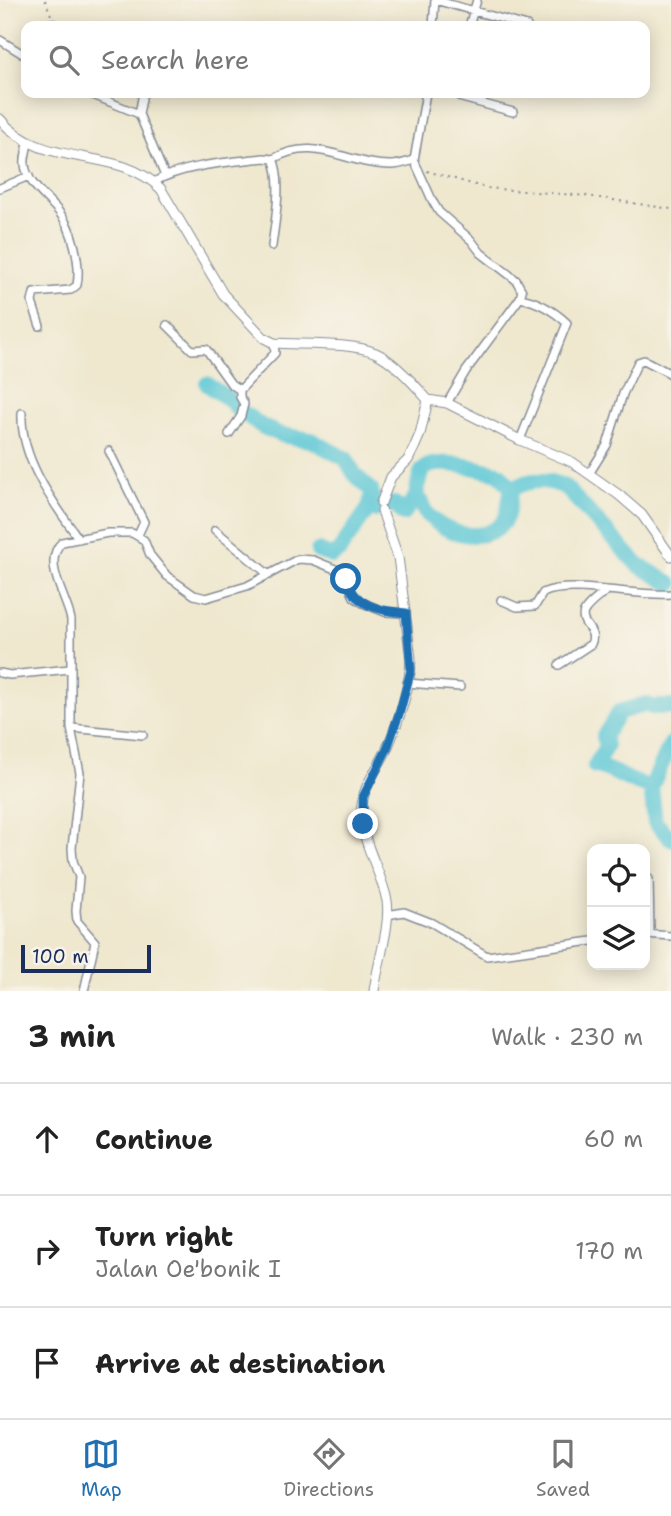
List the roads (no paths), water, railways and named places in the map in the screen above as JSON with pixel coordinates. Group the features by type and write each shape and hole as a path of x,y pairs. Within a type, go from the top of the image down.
{"street":[{"path":"433,21 435,0 509,21"},
{"path":"470,21 477,0"},
{"path":"0,40 21,52"},
{"path":"100,98 139,114"},
{"path":"142,98 139,114 165,176"},
{"path":"425,98 415,164 439,212 487,258 516,281 522,291 520,298 466,371 447,403"},
{"path":"462,98 513,112"},
{"path":"0,119 28,143 41,149 111,163 154,182 161,189 223,294 264,338 274,343 353,348 377,353 415,384 428,400 447,403 520,440 572,462 642,515 671,556"},
{"path":"28,143 25,165 29,176 61,215 72,239 78,275 77,285 71,290 34,293 32,302 40,326"},
{"path":"154,182 165,176 232,162 273,159 304,148 321,149 379,164 415,164"},
{"path":"272,246 276,199 273,159"},
{"path":"0,188 29,176"},
{"path":"520,298 531,300 560,316 567,323 520,440"},
{"path":"167,325 192,350 206,349 231,384 240,390"},
{"path":"229,434 241,416 244,404 240,390 275,353 274,343"},
{"path":"589,474 607,445 623,394 638,362 644,360 671,374"},
{"path":"374,991 387,915 384,890 363,832 363,797 387,749 407,684 411,659 398,557 381,507 391,477 408,460 417,441 428,400"},
{"path":"22,413 22,432 29,453 57,507 79,539"},
{"path":"109,451 144,522 138,536"},
{"path":"215,530 269,575"},
{"path":"84,991 95,942 77,921 76,911 79,877 72,848 80,773 71,728 71,620 53,561 62,542 108,533 132,533 148,546 158,567 194,594 206,597 247,586 298,559 313,560 340,572 355,597 363,603 385,612 406,613"},
{"path":"501,600 509,605 535,606 544,593 556,589 651,596 671,594"},
{"path":"559,665 591,644 593,633 583,621 583,615 589,605 606,591"},
{"path":"0,673 10,675 70,669"},
{"path":"407,684 460,687"},
{"path":"71,728 143,735"},
{"path":"387,915 404,912 432,923 487,956 587,942"},
{"path":"650,935 671,936"}],"waterway":[{"path":"207,384 263,427 282,435 311,440 346,459 355,475 371,490 369,508 375,510 379,506 395,504 403,514 415,498 435,521 446,528 458,533 484,534 504,521 512,489 499,473 459,465 437,464 422,471 415,498"},
{"path":"512,489 538,481 565,487 637,564 671,584"},
{"path":"318,551 332,556 339,551 369,508"},
{"path":"651,787 595,766 606,746 604,736 619,712 646,704 651,707 671,707"},
{"path":"671,744 651,787 655,822 671,839"}]}
